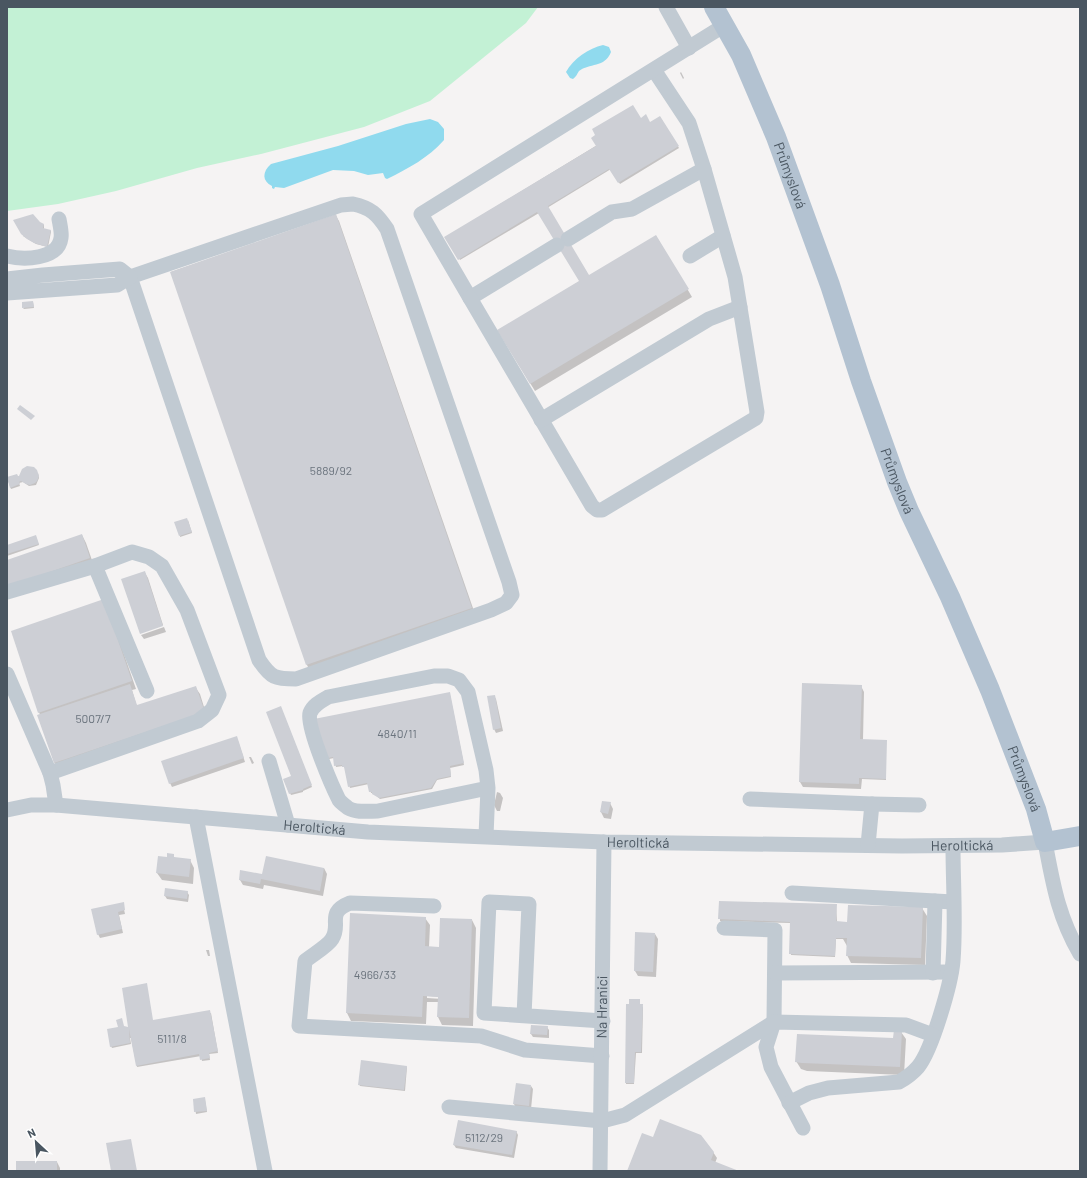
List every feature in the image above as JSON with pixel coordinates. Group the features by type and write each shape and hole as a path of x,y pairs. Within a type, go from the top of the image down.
{"main road":[{"name":"Průmyslová","path":"714,7 741,55 776,137 830,285 861,381 897,482 909,511 950,597 990,690 1036,809 1046,842"},
{"name":"Heroltická","path":"1046,842 1080,836"}],"street":[{"path":"666,7 689,48"},
{"path":"654,70 689,123 704,169 735,277 757,412 756,418 602,510 597,510 592,506 421,214 725,25"},
{"path":"470,298 612,212 632,209 704,169"},
{"path":"7,279 120,269 130,277 259,660 267,673 280,679 296,679 491,610 506,603 512,595 509,582 387,229 378,215 365,207 353,204 340,206 130,277 117,284 7,293"},
{"path":"7,256 31,258 45,255 55,250 61,239 59,219"},
{"path":"690,256 723,236"},
{"path":"541,420 709,319 740,307"},
{"path":"7,592 96,566 132,552 149,557 162,566 187,610 219,695 212,710 198,721 50,773"},
{"path":"96,566 147,691"},
{"path":"7,674 50,773 54,785 56,805"},
{"path":"486,836 488,788 486,770 468,692 459,680 448,676 434,676 328,697 319,702 310,712 309,718 312,736 340,801 350,809 378,811 488,788"},
{"path":"269,760 288,825"},
{"path":"750,799 919,805"},
{"path":"868,846 872,804"},
{"name":"Heroltická","path":"7,810 31,805 56,805 368,832 604,842 954,846 1046,842"},
{"path":"196,817 265,1171"},
{"name":"Na Hranici","path":"600,1171 602,1121 604,842"},
{"name":"Průmyslová","path":"1046,842 1056,895 1064,920 1080,954"},
{"path":"789,1103 809,1093 828,1088 899,1082 909,1076 919,1066 928,1049 933,1035 947,990 953,962 954,846"},
{"path":"792,893 954,902"},
{"path":"933,973 935,901"},
{"path":"524,1016 529,904 489,902 484,1014 603,1021"},
{"path":"434,906 350,903 340,907 336,915 335,933 332,940 305,960 299,1026 481,1036 525,1050 602,1056"},
{"path":"724,928 775,930 774,1022 766,1047 770,1068 803,1128"},
{"path":"774,973 951,972"},
{"path":"449,1107 602,1121 625,1115 774,1022 906,1025 933,1035"}],"green space":[{"path":"7,7 538,7 526,23 430,101 364,127 261,154 197,168 116,191 58,204 7,211"}],"water":[{"path":"603,45 609,47 611,52 605,61 583,69 579,71 573,79 570,78 566,72 577,59 587,51"},
{"path":"430,119 438,122 444,129 444,140 425,157 387,179 383,173 368,175 354,171 333,170 284,188 275,187 274,189 266,182 264,176 266,170 271,164 338,146 406,124"}],"building":[{"path":"633,105 641,118 646,114 650,122 660,116 679,146 618,183 609,169 548,206 589,275 656,235 689,289 530,384 497,330 579,281 537,212 458,260 444,237 596,146 591,138 595,135 592,129"},
{"path":"33,214 40,222 44,224 43,228 51,230 47,247 27,239 21,234 13,220"},
{"path":"336,214 472,608 306,665 170,272"},
{"path":"33,301 34,307 22,308 22,302"},
{"path":"20,405 35,416 31,420 17,409"},
{"path":"27,466 34,467 37,470 39,476 37,481 30,485 21,481 19,482 20,484 10,488 7,477 17,474 19,476 22,469"},
{"path":"187,518 192,532 179,536 174,522"},
{"path":"82,534 90,558 7,587 7,560"},
{"path":"36,535 39,544 7,554 7,545"},
{"path":"145,571 163,626 140,634 121,579"},
{"path":"104,599 132,681 38,713 11,631"},
{"path":"802,683 862,685 860,739 887,740 886,779 859,778 859,784 799,782"},
{"path":"130,684 137,705 196,686 205,712 54,763 37,715"},
{"path":"450,692 464,763 450,766 451,776 437,779 431,788 379,798 372,794 372,792 369,792 367,783 348,787 344,767 342,767 342,765 334,766 333,757 322,759 314,719"},
{"path":"495,695 501,728 493,730 487,696"},
{"path":"281,706 312,785 303,790 289,794 283,779 291,776 266,712"},
{"path":"237,736 244,758 169,784 161,761"},
{"path":"602,801 611,802 608,814 600,812"},
{"path":"167,853 174,854 174,857 191,859 189,877 156,873 158,856 167,857"},
{"path":"266,856 324,868 320,891 261,879 260,884 239,880 240,870 262,874"},
{"path":"165,888 188,891 187,899 164,896"},
{"path":"719,901 837,904 836,921 847,922 848,905 923,907 921,958 846,956 847,938 836,938 835,956 789,954 790,922 718,919"},
{"path":"124,902 125,910 118,912 122,929 97,935 91,909"},
{"path":"350,913 426,917 425,946 439,947 440,918 472,919 469,1018 437,1017 438,997 423,996 422,1017 346,1013"},
{"path":"635,932 655,933 653,972 634,971"},
{"path":"147,983 153,1020 210,1010 218,1051 209,1053 210,1058 200,1060 199,1054 136,1066 129,1029 130,1043 110,1047 107,1029 118,1027 116,1020 122,1018 124,1026 128,1027 122,988"},
{"path":"629,999 640,999 640,1004 643,1004 641,1052 635,1052 634,1083 625,1083 626,1004 629,1004"},
{"path":"531,1025 548,1026 547,1035 530,1034"},
{"path":"894,1030 902,1031 900,1067 795,1062 797,1034 893,1038"},
{"path":"361,1060 407,1066 404,1090 358,1085"},
{"path":"516,1083 531,1085 529,1106 513,1104"},
{"path":"205,1097 207,1111 194,1112 193,1099"},
{"path":"660,1119 701,1135 714,1152 711,1160 739,1171 627,1171 642,1133 653,1137"},
{"path":"458,1120 517,1131 512,1155 453,1145"},
{"path":"131,1139 137,1171 111,1171 106,1143"},
{"path":"16,1161 57,1161 57,1171 16,1171"}]}
